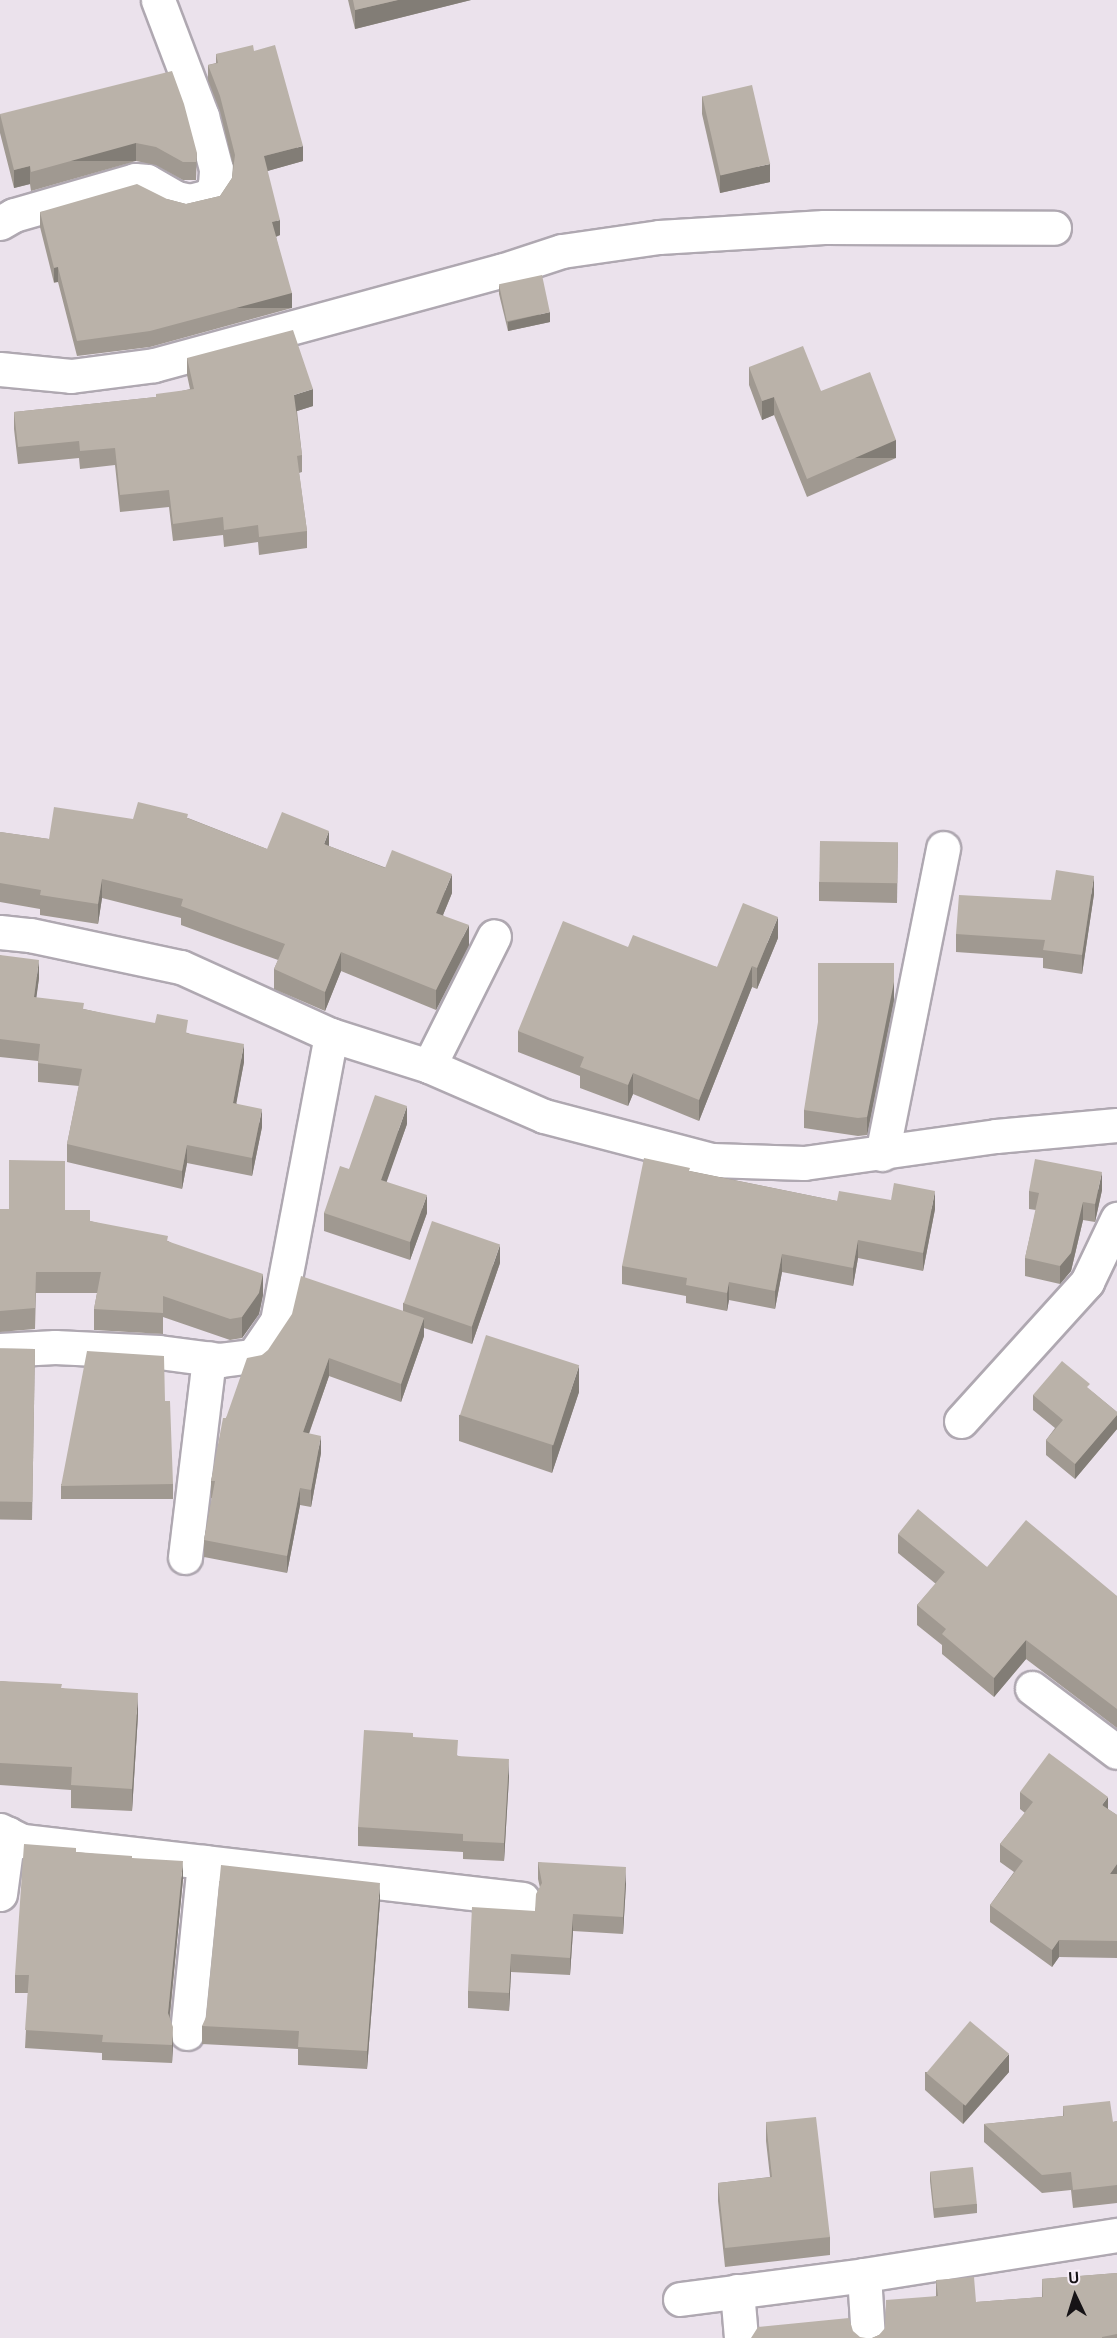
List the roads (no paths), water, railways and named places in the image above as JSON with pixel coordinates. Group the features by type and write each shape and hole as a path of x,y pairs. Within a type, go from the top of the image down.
{"street":[{"path":"0,223 14,215 135,180 147,181 176,198 190,201 209,196 214,185 216,169 202,116 158,0"},
{"path":"0,369 71,376 154,366 501,271 562,251 659,237 824,227 1054,228"},
{"path":"882,1154 943,848"},
{"path":"0,932 30,935 181,967 331,1035 429,1066 544,1116 712,1160 804,1163 882,1154 996,1136 1117,1125"},
{"path":"429,1066 494,936"},
{"path":"0,1350 55,1347 159,1352 220,1360 253,1356 277,1321 331,1035"},
{"path":"961,1421 1087,1282 1117,1219"},
{"path":"185,1557 209,1358"},
{"path":"1032,1688 1117,1752"},
{"path":"0,1894 4,1832 23,1841 523,1899"},
{"path":"187,2032 204,1862"},
{"path":"680,2300 864,2275 1117,2235"},
{"path":"864,2275 868,2338"},
{"path":"737,2291 741,2338"}]}
